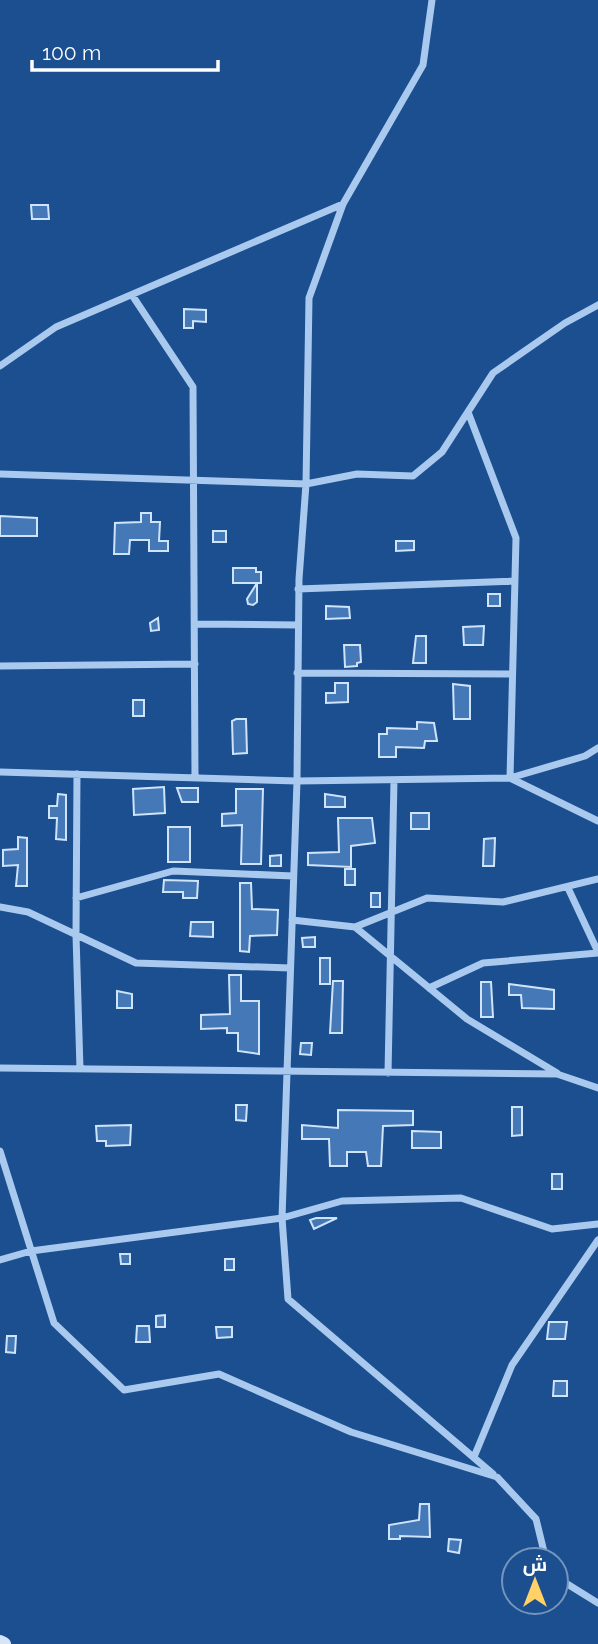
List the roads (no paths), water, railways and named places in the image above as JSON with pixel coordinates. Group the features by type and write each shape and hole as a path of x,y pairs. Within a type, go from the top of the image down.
{"street":[{"path":"432,0 423,65 343,204 309,298 306,484 298,589 297,781 282,1218 288,1299 497,1477 536,1519 543,1546"},
{"path":"0,366 56,327 343,204"},
{"path":"132,295 193,387 195,778"},
{"path":"0,474 306,484 357,474 413,475 442,452 493,373 565,323 598,305"},
{"path":"468,412 516,538 510,778"},
{"path":"298,589 515,581"},
{"path":"195,624 298,625"},
{"path":"0,666 195,664"},
{"path":"297,673 512,674"},
{"path":"0,772 297,781 510,778 585,756 598,748"},
{"path":"77,774 76,935 80,1069"},
{"path":"510,778 598,821"},
{"path":"388,1073 394,780"},
{"path":"76,898 173,871 293,876"},
{"path":"292,920 355,927 428,898 503,902 598,879"},
{"path":"429,988 483,964 598,952 568,888"},
{"path":"0,907 28,912 136,963 290,968"},
{"path":"355,927 467,1019 557,1074 598,1088"},
{"path":"0,1068 557,1074"},
{"path":"0,1151 54,1322 124,1390 219,1374 351,1432 497,1477"},
{"path":"0,1260 31,1251 282,1218 342,1201 461,1198 552,1229 598,1224"},
{"path":"474,1457 512,1365 598,1240"},
{"path":"570,1586 598,1603"}]}
